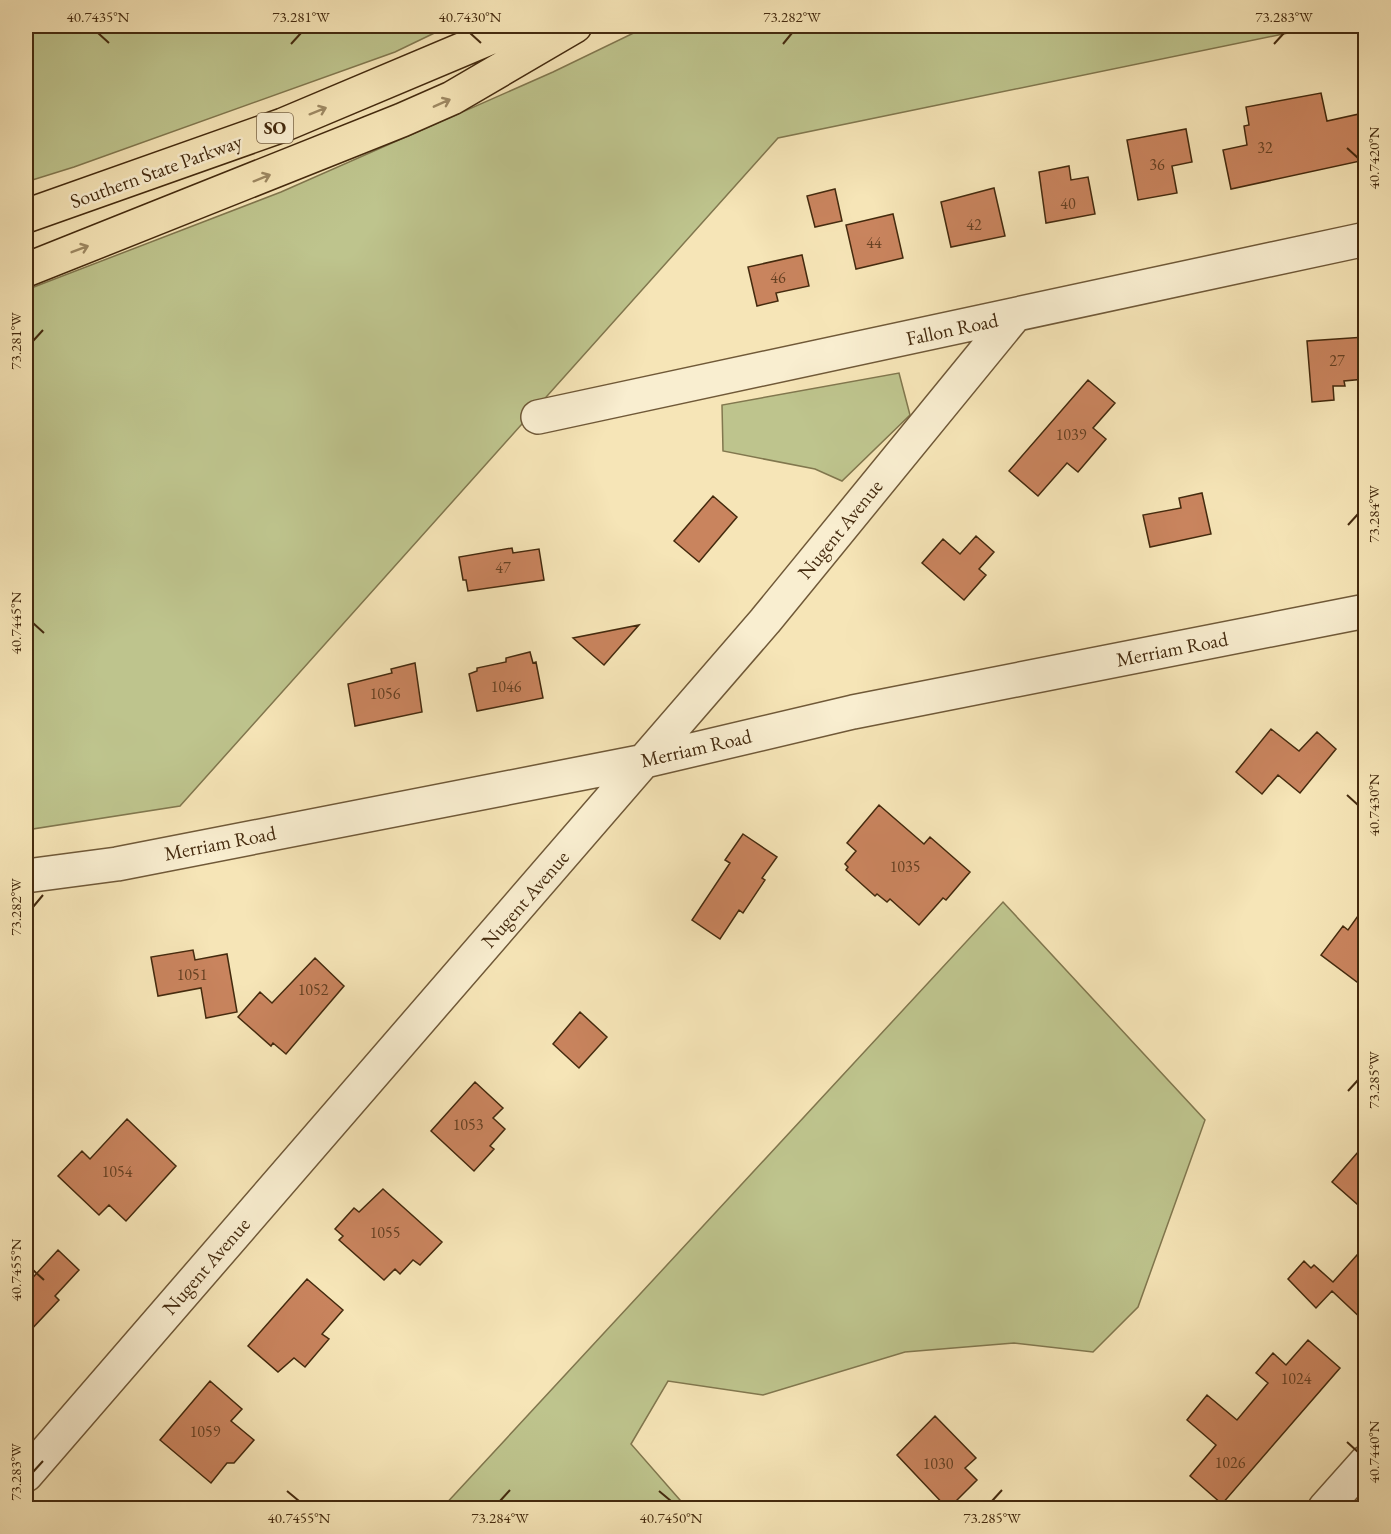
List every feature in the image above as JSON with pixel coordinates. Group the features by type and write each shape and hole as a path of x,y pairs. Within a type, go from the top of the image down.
{"highway":[{"name":"Southern State Parkway","path":"26,216 283,125 518,26"},
{"path":"26,270 452,98 575,26"}],"street":[{"name":"Fallon Road","path":"538,417 1365,239"},
{"name":"Nugent Avenue","path":"26,1475 765,621 1015,315"},
{"name":"Merriam Road","path":"26,876 117,864 645,761 853,712 1365,611"},
{"path":"1325,1509 1365,1462"}],"green space":[{"path":"26,26 449,26 395,52 74,167 26,182"},
{"path":"648,26 1322,26 778,138 180,806 26,830 26,290 281,192 553,72"},
{"path":"899,373 910,415 842,481 815,469 723,451 722,405"},
{"path":"1003,902 1205,1120 1138,1307 1093,1352 1014,1343 905,1352 763,1395 668,1381 631,1444 687,1508 442,1508"}],"building":[{"path":"1321,93 1327,121 1359,114 1362,129 1365,129 1365,160 1231,189 1223,150 1247,145 1244,126 1249,125 1246,107"},
{"path":"1186,129 1192,162 1172,166 1177,193 1138,200 1127,140"},
{"path":"1069,166 1071,180 1088,177 1095,214 1046,223 1039,172"},
{"path":"994,188 1005,236 951,247 941,202"},
{"path":"835,189 842,221 815,227 807,196"},
{"path":"893,214 903,258 856,269 846,225"},
{"path":"802,255 809,286 776,293 778,301 757,306 748,267"},
{"path":"1365,337 1365,379 1344,381 1345,386 1333,386 1334,400 1312,402 1307,341"},
{"path":"1088,380 1115,403 1093,428 1106,439 1078,472 1067,463 1038,496 1009,471"},
{"path":"1202,493 1211,534 1150,547 1143,515 1181,508 1179,498"},
{"path":"713,496 737,517 699,562 674,541"},
{"path":"976,536 994,552 979,569 986,575 964,600 922,563 943,539 960,554"},
{"path":"512,548 513,553 539,549 544,580 468,591 466,580 463,580 459,557"},
{"path":"639,625 604,665 573,638"},
{"path":"530,652 533,663 536,662 543,698 477,711 469,674 477,671 477,668 506,662 506,658"},
{"path":"415,663 422,712 355,726 348,684 392,673 391,669"},
{"path":"1271,729 1299,751 1317,732 1336,749 1300,793 1278,775 1262,794 1236,772"},
{"path":"879,805 924,844 930,837 970,872 946,900 943,898 919,925 890,899 887,902 877,894 875,896 846,870 848,867 845,864 856,851 847,843"},
{"path":"743,834 777,857 762,878 765,880 743,913 739,910 720,939 692,920 730,863 725,860"},
{"path":"1365,906 1365,988 1321,955 1343,926 1348,930"},
{"path":"193,950 195,960 227,954 237,1012 206,1018 201,988 158,996 151,957"},
{"path":"315,958 344,986 286,1054 273,1043 271,1046 238,1017 260,992 272,1003"},
{"path":"580,1012 607,1037 579,1068 553,1044"},
{"path":"475,1082 503,1108 493,1118 505,1129 490,1146 494,1149 474,1171 431,1131"},
{"path":"127,1119 176,1166 126,1221 109,1205 99,1215 58,1176 82,1151 90,1159"},
{"path":"1365,1144 1365,1211 1332,1182"},
{"path":"383,1189 442,1242 420,1265 413,1260 400,1274 395,1269 384,1280 339,1240 343,1236 335,1229 354,1208 359,1212"},
{"path":"1365,1246 1365,1322 1332,1291 1316,1308 1288,1279 1304,1261 1311,1268 1314,1265 1333,1282"},
{"path":"58,1250 79,1270 55,1296 59,1300 26,1335 26,1285"},
{"path":"307,1279 343,1310 322,1334 329,1339 305,1367 294,1358 278,1372 248,1346"},
{"path":"1308,1340 1340,1368 1222,1504 1190,1476 1216,1445 1187,1420 1207,1395 1237,1420 1268,1383 1256,1373 1273,1353 1286,1365"},
{"path":"210,1381 242,1409 231,1421 254,1440 234,1463 227,1463 211,1483 160,1440"},
{"path":"935,1416 976,1458 965,1468 977,1480 948,1509 897,1455"}]}
